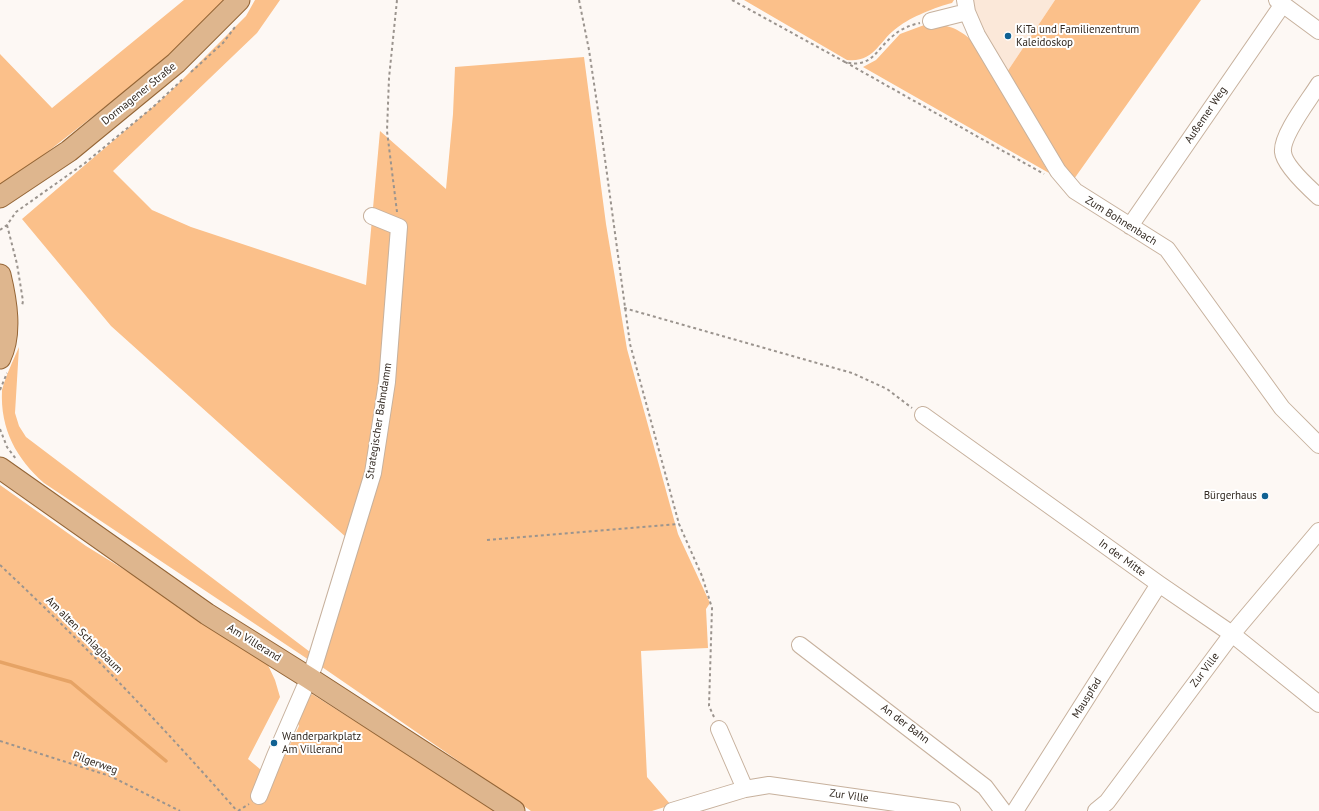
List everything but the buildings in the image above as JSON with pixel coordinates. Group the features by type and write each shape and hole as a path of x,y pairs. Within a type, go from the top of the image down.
{"main road":[{"name":"Dormagener Straße","path":"0,198 69,151 176,63 239,0"},
{"path":"0,276 7,319 3,352 0,358"},
{"name":"Am Villerand","path":"2,467 207,614 309,678 514,811"}],"street":[{"path":"1280,2 1319,31"},
{"name":"Außemer Weg","path":"1130,226 1280,2"},
{"name":"Zum Bohnenbach","path":"931,20 966,6 977,35 1054,166 1066,183 1084,197 1167,249 1282,408 1319,446"},
{"path":"1319,84 1285,139 1283,152 1286,161 1319,197"},
{"path":"372,216 399,227"},
{"name":"Strategischer Bahndamm","path":"259,796 318,656 373,473 387,382 399,227"},
{"name":"In der Mitte","path":"923,415 1159,584 1232,634 1319,704"},
{"name":"Zur Ville","path":"1096,811 1107,802 1232,634 1319,531"},
{"name":"Mauspfad","path":"1015,811 1159,584"},
{"name":"An der Bahn","path":"800,645 974,778 984,787 1004,811"},
{"path":"719,729 745,788"},
{"name":"Zur Ville","path":"672,811 745,788 769,785 952,811"}],"path":[{"path":"397,0 389,78 387,131 399,227"},
{"path":"579,0 589,50 599,115 630,344 679,524 702,576 712,608 709,706 719,729"},
{"path":"732,0 1047,175"},
{"path":"845,62 855,64 865,62 894,35 903,29 931,20"},
{"path":"624,308 852,373 887,389 923,415"},
{"path":"487,540 679,524"},
{"name":"Am alten Schlagbaum","path":"0,565 81,642 154,718 237,811"},
{"name":"Pilgerweg","path":"0,741 110,776 180,811"}],"shaded area":[{"path":"184,0 238,0 234,6 0,189 0,54 52,108"},
{"path":"255,0 280,0 257,33 113,171 152,210 191,227 366,285 380,131 446,189 453,114 455,67 584,57 606,224 627,349 678,534 710,603 706,609 708,648 641,651 647,777 671,805 652,811 531,811 322,667 357,547 111,326 22,219 169,93 246,16"},
{"path":"744,0 954,0 952,3 924,13 903,23 892,32 876,50 864,58 847,60"},
{"name":"KiTa und Familienzentrum Kaleidoskop","path":"972,0 1055,0 1007,72 979,25"},
{"path":"1055,0 1201,0 1074,179 1061,162 1007,72"},
{"path":"927,24 947,26 957,30 974,42 1049,173 863,67 876,60 900,34"},
{"path":"19,347 15,413 19,426 26,437 314,655 309,660 44,483 34,474 18,454 12,442 7,431 2,404 2,390"},
{"path":"0,485 86,546 172,599 267,663 275,680 280,697 248,759 273,780 299,726 295,717 303,699 312,694 497,811 0,811"}],"waterway":[{"path":"0,662 71,682 166,761"}],"place":[{"name":"KiTa und Familienzentrum Kaleidoskop","path":"1008,36"},
{"name":"Bürgerhaus","path":"1265,496"},
{"name":"Wanderparkplatz Am Villerand","path":"274,743"}]}
